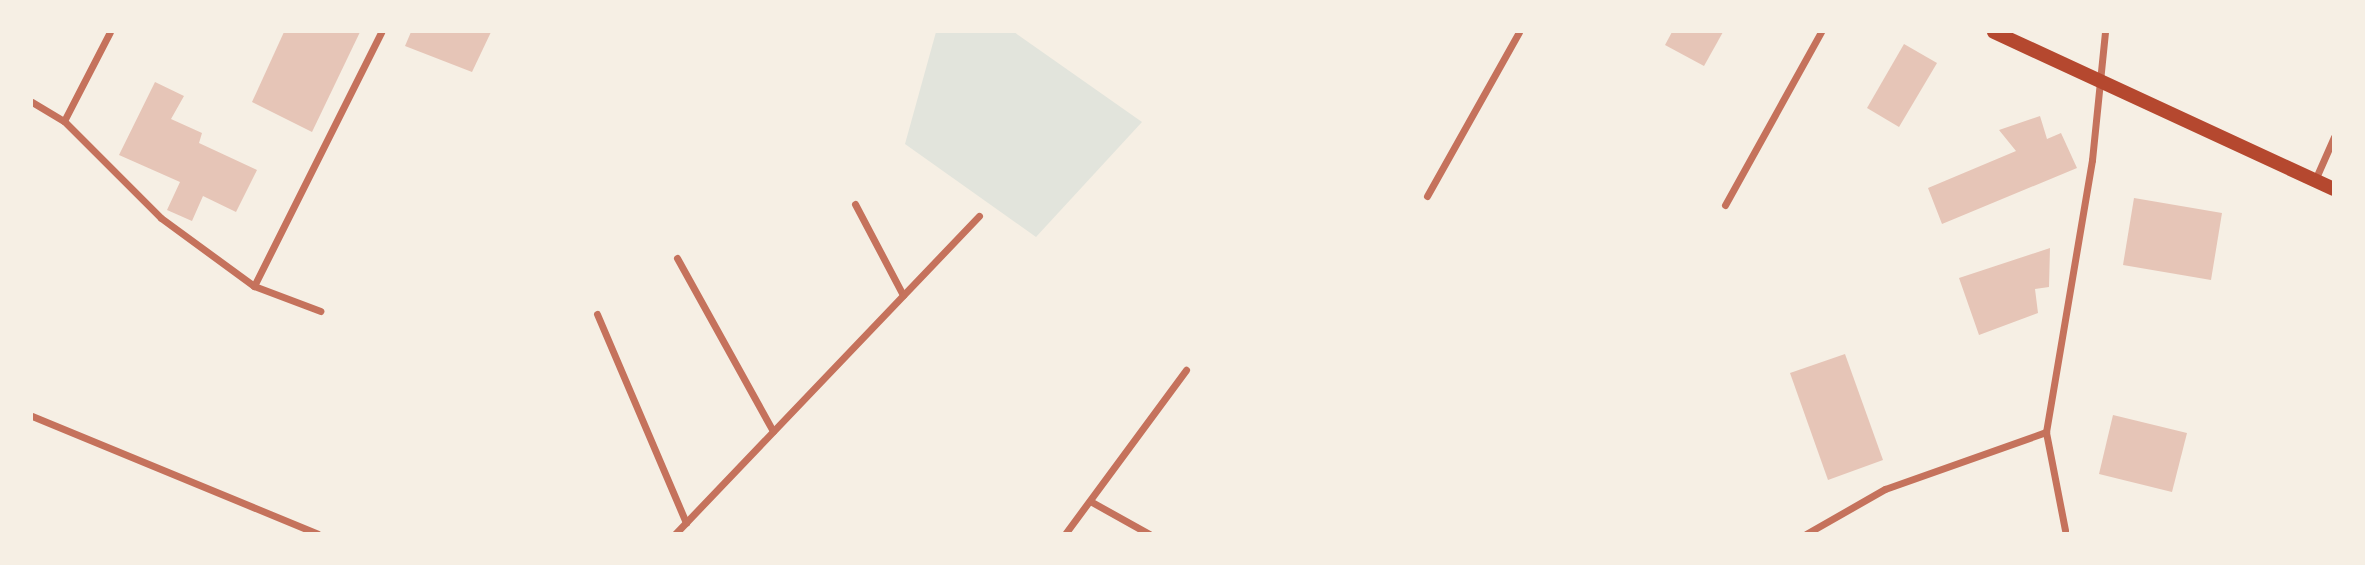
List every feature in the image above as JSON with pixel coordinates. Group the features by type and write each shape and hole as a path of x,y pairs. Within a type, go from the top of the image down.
{"main road":[{"path":"1994,32 2333,189"}],"street":[{"path":"64,121 110,32"},
{"path":"254,286 381,32"},
{"path":"1427,196 1519,32"},
{"path":"1725,205 1821,32"},
{"path":"2065,530 2046,432 2092,160 2105,32"},
{"path":"32,102 64,121 161,218 254,286 320,311"},
{"path":"2315,180 2333,137"},
{"path":"855,204 903,295"},
{"path":"675,534 979,216"},
{"path":"677,258 773,431"},
{"path":"597,314 686,523"},
{"path":"1065,534 1186,370"},
{"path":"32,416 318,534"},
{"path":"1807,534 1885,489 2046,432"},
{"path":"1090,501 1149,534"}],"shaded area":[{"path":"936,32 1014,32 1142,122 1036,237 905,144"}],"building":[{"path":"284,32 360,32 312,132 252,102"},
{"path":"411,32 491,32 472,72 405,46"},
{"path":"1672,32 1723,32 1704,66 1665,45"},
{"path":"1904,44 1937,63 1899,127 1867,108"},
{"path":"155,82 184,96 171,119 202,133 199,143 257,170 236,212 203,196 192,221 167,210 180,182 119,155"},
{"path":"2040,116 2047,139 2061,133 2077,168 1942,224 1928,188 2016,151 1999,130"},
{"path":"2134,198 2222,213 2211,280 2123,265"},
{"path":"2050,248 2049,287 2035,289 2038,313 1979,335 1959,278"},
{"path":"1845,354 1883,460 1828,480 1790,373"},
{"path":"2113,415 2187,433 2172,492 2099,474"}]}
